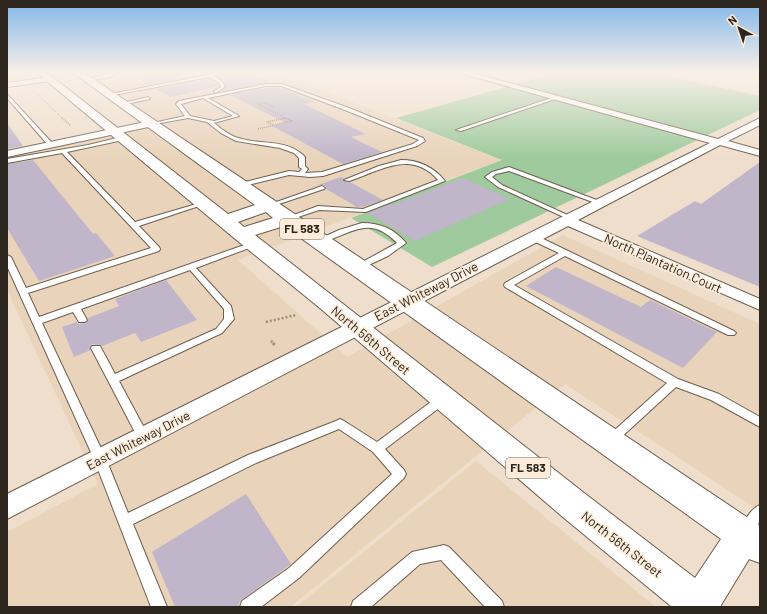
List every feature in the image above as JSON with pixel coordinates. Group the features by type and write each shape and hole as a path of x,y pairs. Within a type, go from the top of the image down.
{"main road":[{"name":"North 56th Street","path":"75,101 699,606"},
{"name":"FL 583","path":"116,101 609,442 755,531"},
{"path":"117,135 154,127"},
{"path":"224,221 268,206"},
{"path":"246,239 287,219"},
{"path":"699,606 755,531"}],"street":[{"path":"566,101 760,153"},
{"name":"East Whiteway Drive","path":"7,507 406,301 720,143 760,121"},
{"path":"7,154 83,137 117,135"},
{"name":"North Plantation Court","path":"568,219 760,305"}],"lane":[{"path":"12,101 51,145"},
{"path":"121,104 136,101"},
{"path":"185,101 178,104 185,111 188,117"},
{"path":"154,127 188,117 210,121 220,121 237,116 210,101"},
{"path":"239,186 279,174 323,174 415,145 422,141 421,139 324,101"},
{"path":"459,130 548,101"},
{"path":"210,121 216,128 239,140 295,150 302,157 302,167 305,169 301,174"},
{"path":"7,161 88,147 117,135"},
{"path":"23,292 156,249 63,151"},
{"path":"287,219 318,208 364,211 442,182 436,173 419,165 402,162 347,180"},
{"path":"568,219 500,186 488,177 494,173 509,169 600,203"},
{"path":"268,206 322,188"},
{"path":"134,225 202,204"},
{"path":"319,241 361,225 376,224 393,232 402,243 386,254 358,268"},
{"path":"532,237 731,333"},
{"path":"37,321 191,267 246,239"},
{"path":"564,253 508,285 674,382 715,397 760,422"},
{"path":"7,257 100,459 159,607"},
{"path":"112,380 219,331 229,319 228,308 191,267"},
{"path":"76,308 82,320"},
{"path":"96,348 143,437"},
{"path":"609,442 674,382"},
{"path":"376,448 443,399"},
{"path":"125,521 252,459 340,424 376,448 400,474 294,573 248,607"},
{"path":"359,607 417,557 444,552 496,607"}],"path":[{"path":"45,101 83,137"},
{"path":"230,136 292,121 266,108 258,104 266,103 274,107 266,108"},
{"path":"273,125 267,122 286,118"},
{"path":"266,322 296,315"}],"shaded area":[{"path":"127,101 349,101 501,160 238,260 347,357 563,235 760,324 760,511 565,384 290,607 7,607 7,532 98,484 7,290 7,157 162,124"},
{"path":"476,461 656,607 296,607"}],"green space":[{"path":"458,101 760,101 760,110 432,267 351,218 502,160 396,118"}],"building":[{"path":"241,101 312,101 315,102 304,104 366,134 351,137 382,152 343,164 272,126 286,123"},
{"path":"7,123 23,146 7,149"},
{"path":"33,160 93,234 96,233 115,256 39,281 7,228 7,164"},
{"path":"760,162 760,287 637,236 695,201 701,204"},
{"path":"341,177 344,181 350,182 383,200 363,207 357,207 326,189 323,185 318,185"},
{"path":"463,178 510,199 415,241 368,213 391,204 393,205"},
{"path":"556,267 641,307 650,300 717,332 683,368 526,286"},
{"path":"166,280 197,320 141,342 135,333 102,346 92,344 90,347 91,350 74,357 62,327 77,322 79,324 86,323 88,318 119,306 115,299"},
{"path":"246,494 291,564 241,600 237,607 175,607 152,552"}]}
